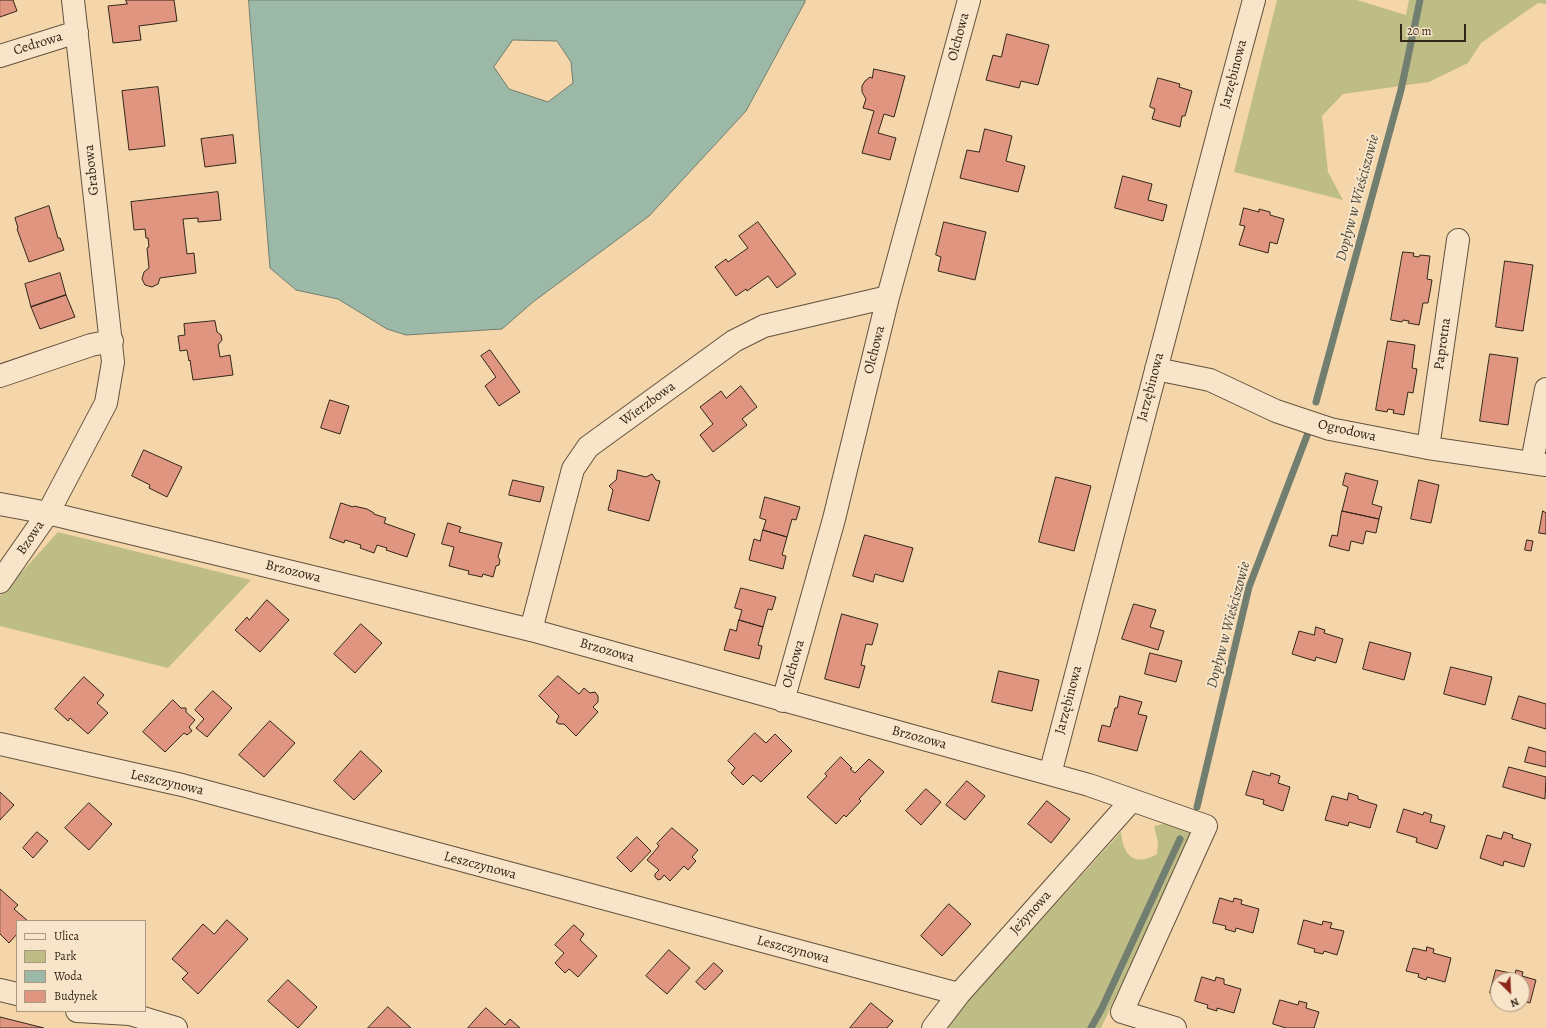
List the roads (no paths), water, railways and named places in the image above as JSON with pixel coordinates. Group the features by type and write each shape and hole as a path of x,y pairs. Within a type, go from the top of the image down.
{"street":[{"name":"Grabowa","path":"48,513 106,403 113,362 112,341 73,0"},
{"name":"Olchowa","path":"783,700 834,518 888,297 969,0"},
{"name":"Jarzębinowa","path":"1050,774 1254,0"},
{"name":"Cedrowa","path":"0,56 77,32"},
{"name":"Paprotna","path":"1428,448 1458,240"},
{"name":"Wierzbowa","path":"531,630 573,469 588,447 734,341 764,326 888,297"},
{"path":"0,376 91,345 112,341"},
{"name":"Ogrodowa","path":"1156,369 1210,380 1276,411 1330,429 1428,448 1539,464"},
{"path":"1539,464 1546,389"},
{"name":"Brzozowa","path":"0,504 48,513 531,630 1089,785 1206,826 1122,1012 1175,1028"},
{"name":"Bzowa","path":"0,582 48,513"},
{"name":"Leszczynowa","path":"0,744 182,785 959,994"},
{"name":"Jeżynowa","path":"933,1028 959,994 1132,800"},
{"path":"0,990 16,994"},
{"path":"78,1017 130,1014 176,1028"}],"water":[{"path":"249,0 805,0 746,111 649,216 533,302 502,329 406,335 387,329 338,299 296,290 270,268","holes":["513,40 557,41 571,62 573,83 548,102 509,89 494,67"]}],"waterway":[{"name":"Dopływ w Wieściszowie","path":"1316,402 1401,90 1420,0"},
{"name":"Dopływ w Wieściszowie","path":"1197,807 1249,587 1308,433"},
{"path":"1091,1028 1102,1008 1180,839"}]}
